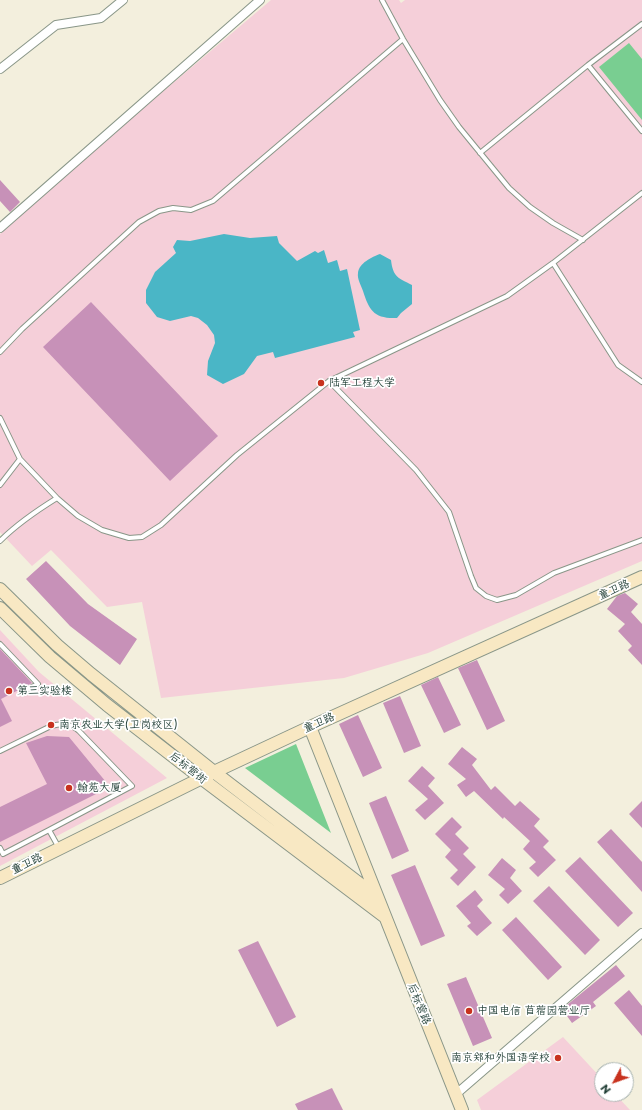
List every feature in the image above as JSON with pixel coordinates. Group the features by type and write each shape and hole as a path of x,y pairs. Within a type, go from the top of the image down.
{"street":[{"path":"0,69 56,25 101,18 123,0"},
{"path":"0,228 260,0"},
{"name":"童卫路","path":"0,878 201,778 310,726 642,577"},
{"name":"后标营街","path":"0,589 90,674 214,772 377,897"},
{"name":"后标营街","path":"0,608 70,675 201,778 385,917"},
{"name":"后标营路","path":"310,726 462,1110"},
{"path":"455,1095 642,933"}],"lane":[{"path":"382,0 403,39 440,100 459,127 509,188 530,207 553,223 583,240"},
{"path":"480,153 588,65 642,24"},
{"path":"0,352 22,329 139,222 159,211 173,208 191,210 213,201 403,39"},
{"path":"588,65 642,131"},
{"path":"0,418 20,459 57,498 78,516 102,530 129,538 142,537 161,525 237,455 329,381 507,296 553,264 642,193"},
{"path":"553,264 618,365 642,382"},
{"path":"329,381 416,470 449,512 476,588 486,596 497,600 516,595 554,573 642,540"},
{"path":"0,485 20,459"},
{"path":"0,541 36,511 57,498"},
{"path":"0,644 38,684 28,689"},
{"path":"0,751 51,726 67,724 73,726 79,731 132,786 3,854 0,848"},
{"path":"49,830 60,848"}],"shaded area":[{"name":"陆军工程大学","path":"271,0 399,0 401,3 405,0 642,0 642,561 428,653 344,678 161,698 142,602 107,607 51,550 32,566 0,532 0,234 101,144"},
{"name":"南京农业大学(卫岗校区)","path":"0,630 39,672 167,778 0,866"},
{"name":"南京郑和外国语学校","path":"563,1037 594,1070 594,1102 622,1102 630,1110 481,1110 477,1100"}],"green space":[{"path":"629,43 642,59 642,120 599,67"},
{"path":"296,744 331,833 245,768"}],"water":[{"path":"224,234 250,238 277,236 279,243 297,261 315,251 318,253 324,250 328,263 337,260 340,271 347,269 360,330 353,332 355,337 275,358 273,352 257,356 244,374 223,384 207,375 208,361 215,343 214,335 207,325 198,318 191,316 170,321 157,317 146,303 146,290 155,272 176,253 173,247 177,240 190,241"},
{"path":"380,254 391,260 393,270 397,276 403,281 412,285 412,304 397,318 383,317 378,315 370,308 359,280 358,273 363,263"}],"building":[{"path":"0,180 20,202 10,212 0,201"},
{"path":"91,302 218,436 170,481 43,347"},
{"path":"46,561 88,604 137,639 120,665 70,626 26,579"},
{"path":"625,593 638,604 631,612 642,624 642,665 628,650 632,646 618,631 625,624 607,609 617,596"},
{"name":"第三实验楼","path":"0,649 32,683 1,699 12,721 0,727"},
{"path":"477,660 505,721 487,730 458,668"},
{"path":"438,677 461,725 444,733 421,685"},
{"path":"400,696 421,746 404,753 383,703"},
{"path":"358,715 382,768 363,777 339,724"},
{"name":"翰苑大厦","path":"47,736 69,737 106,782 98,793 0,842 0,807 47,784 26,743"},
{"path":"462,747 477,759 472,765 491,790 495,786 515,806 520,801 540,819 534,826 549,841 543,847 556,860 538,877 529,868 536,862 523,849 530,841 504,817 503,819 474,791 466,797 457,785 466,779 448,764"},
{"path":"422,766 435,778 428,786 444,803 425,820 415,810 428,799 408,781"},
{"path":"386,796 409,851 392,859 369,803"},
{"path":"642,801 642,828 629,814"},
{"path":"452,817 462,827 455,834 469,848 463,854 476,867 458,886 450,878 458,870 445,857 451,850 435,834"},
{"path":"611,829 642,862 642,892 597,842"},
{"path":"580,857 633,913 618,927 565,871"},
{"path":"502,858 516,870 510,878 522,891 508,904 499,895 505,889 488,875"},
{"path":"415,865 445,936 421,946 391,875"},
{"path":"549,886 600,940 585,955 533,901"},
{"path":"475,890 483,900 477,906 492,923 477,936 467,926 471,923 456,906"},
{"path":"516,917 562,967 548,980 502,930"},
{"path":"258,941 296,1017 277,1027 238,950"},
{"path":"616,965 625,976 593,1002 596,1006 572,1023 562,1009"},
{"name":"中国电信 苜蓿园营业厅","path":"466,977 492,1038 473,1046 447,984"},
{"path":"629,990 642,1006 642,1036 614,1003"},
{"path":"332,1088 343,1110 298,1110 295,1104"}],"place":[{"name":"陆军工程大学","path":"321,383"},
{"name":"第三实验楼","path":"9,691"},
{"name":"南京农业大学(卫岗校区)","path":"51,725"},
{"name":"翰苑大厦","path":"69,788"},
{"name":"中国电信 苜蓿园营业厅","path":"469,1011"},
{"name":"南京郑和外国语学校","path":"558,1058"}]}
